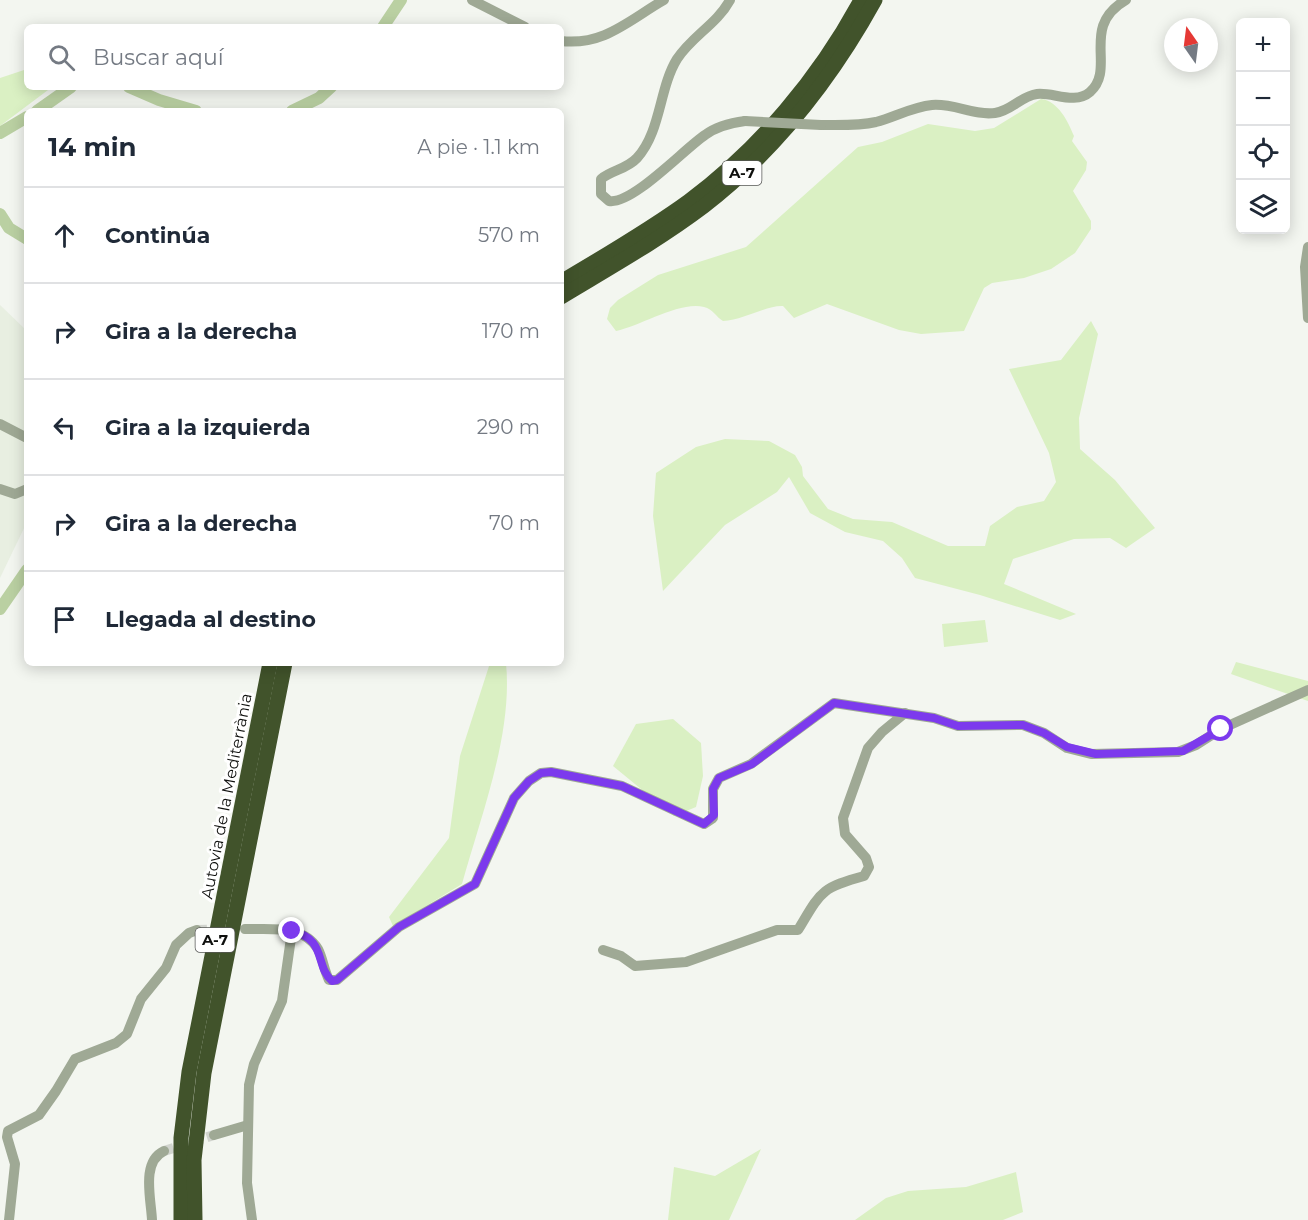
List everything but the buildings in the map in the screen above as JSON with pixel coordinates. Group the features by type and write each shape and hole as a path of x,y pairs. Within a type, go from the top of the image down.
{"highway":[{"name":"A-7","path":"564,280 645,232 689,201 758,141 828,55 861,0"},
{"name":"A-7","path":"564,295 675,227 748,167 798,114 826,79 875,0"},
{"name":"Autovia de la Mediterrània","path":"181,1220 181,1138 189,1072 269,666"},
{"name":"Autovia de la Mediterrània","path":"195,1220 194,1160 204,1073 284,666"}],"street":[{"path":"471,0 519,24"},
{"path":"564,41 585,41 608,35 664,0"},
{"path":"730,0 717,18 690,41 676,61 643,150 633,162 601,179 601,194 614,202 626,198 704,135 721,126 744,121 821,125 863,124 933,105 993,114 1010,109 1038,94 1071,98 1084,95 1094,86 1099,74 1100,36 1105,20 1116,7 1126,0"},
{"path":"1308,248 1305,267 1308,318"},
{"path":"0,424 24,436"},
{"path":"0,489 15,494 24,490"},
{"path":"245,929 292,931 312,942 318,950 327,977 332,981 337,980 399,927 475,884 514,798 529,781 541,773 551,772 622,786 704,824 714,815 713,789 719,778 752,764 830,704 841,703 905,713 958,726 1023,725 1044,733 1067,747 1091,754 1178,752 1192,748 1221,729 1308,690"},
{"path":"603,950 621,956 635,966 686,962 777,930 798,930 819,894 838,883 864,876 869,867 866,858 845,834 843,818 868,748 886,728 905,713"},
{"path":"9,1220 15,1164 8,1131 39,1114 56,1092 75,1059 116,1043 127,1034 141,999 166,968 176,945 189,933 197,930"},
{"path":"252,1220 247,1183 250,1079 282,1001 292,931"},
{"path":"214,1135 248,1125"},
{"path":"152,1220 150,1166 156,1155 164,1151"}],"shaded area":[{"path":"0,305 24,328 24,528 0,578"}],"green space":[{"path":"24,70 24,90 48,90 0,126 0,78"},
{"path":"1041,99 1052,104 1062,113 1074,136 1072,141 1087,162 1086,170 1073,191 1091,221 1091,229 1075,253 1051,269 1024,278 992,283 984,288 964,331 921,334 899,330 827,304 794,318 783,306 777,306 723,321 707,308 694,306 672,311 616,331 607,319 610,308 618,300 658,275 746,247 858,147 882,142 928,124 975,131 994,128"},
{"path":"1091,321 1098,334 1079,418 1080,449 1115,480 1155,528 1126,548 1110,538 1074,539 1013,559 1004,584 1076,614 1060,620 915,578 902,558 883,541 845,532 810,513 789,477 777,492 725,525 663,591 653,516 656,473 696,447 725,439 769,441 795,455 802,467 803,476 828,509 853,519 892,522 948,546 985,546 990,526 1017,507 1044,501 1056,482 1049,453 1009,369 1061,360"},
{"path":"985,620 988,642 944,647 942,624"},
{"path":"1236,662 1308,681 1308,701 1231,674"},
{"path":"489,666 506,666 505,718 500,746 462,884 393,926 389,917 449,838 460,756"},
{"path":"673,719 701,743 703,776 696,807 674,816 613,766 636,724"},
{"path":"761,1149 729,1220 668,1220 674,1167 715,1176"},
{"path":"1016,1172 1023,1212 1003,1220 855,1220 886,1198 908,1191 966,1187"}],"waterway":[{"path":"385,24 401,0"},
{"path":"41,108 67,90"},
{"path":"136,90 186,108"},
{"path":"298,108 319,98 328,90"},
{"path":"0,133 24,119"},
{"path":"0,214 9,228 24,237"},
{"path":"0,609 24,574"}],"tunnel":[{"path":"197,930 224,929"},
{"path":"164,1151 214,1135"}],"route":[{"path":"292,931 304,935 312,942 321,957 327,977 332,981 337,980 399,927 475,884 482,874 506,812 521,789 537,775 551,772 622,786 704,824 713,818 713,789 722,775 752,764 834,703 934,718 958,726 1023,725 1050,736 1071,749 1096,754 1183,751 1192,748 1221,729"}]}
